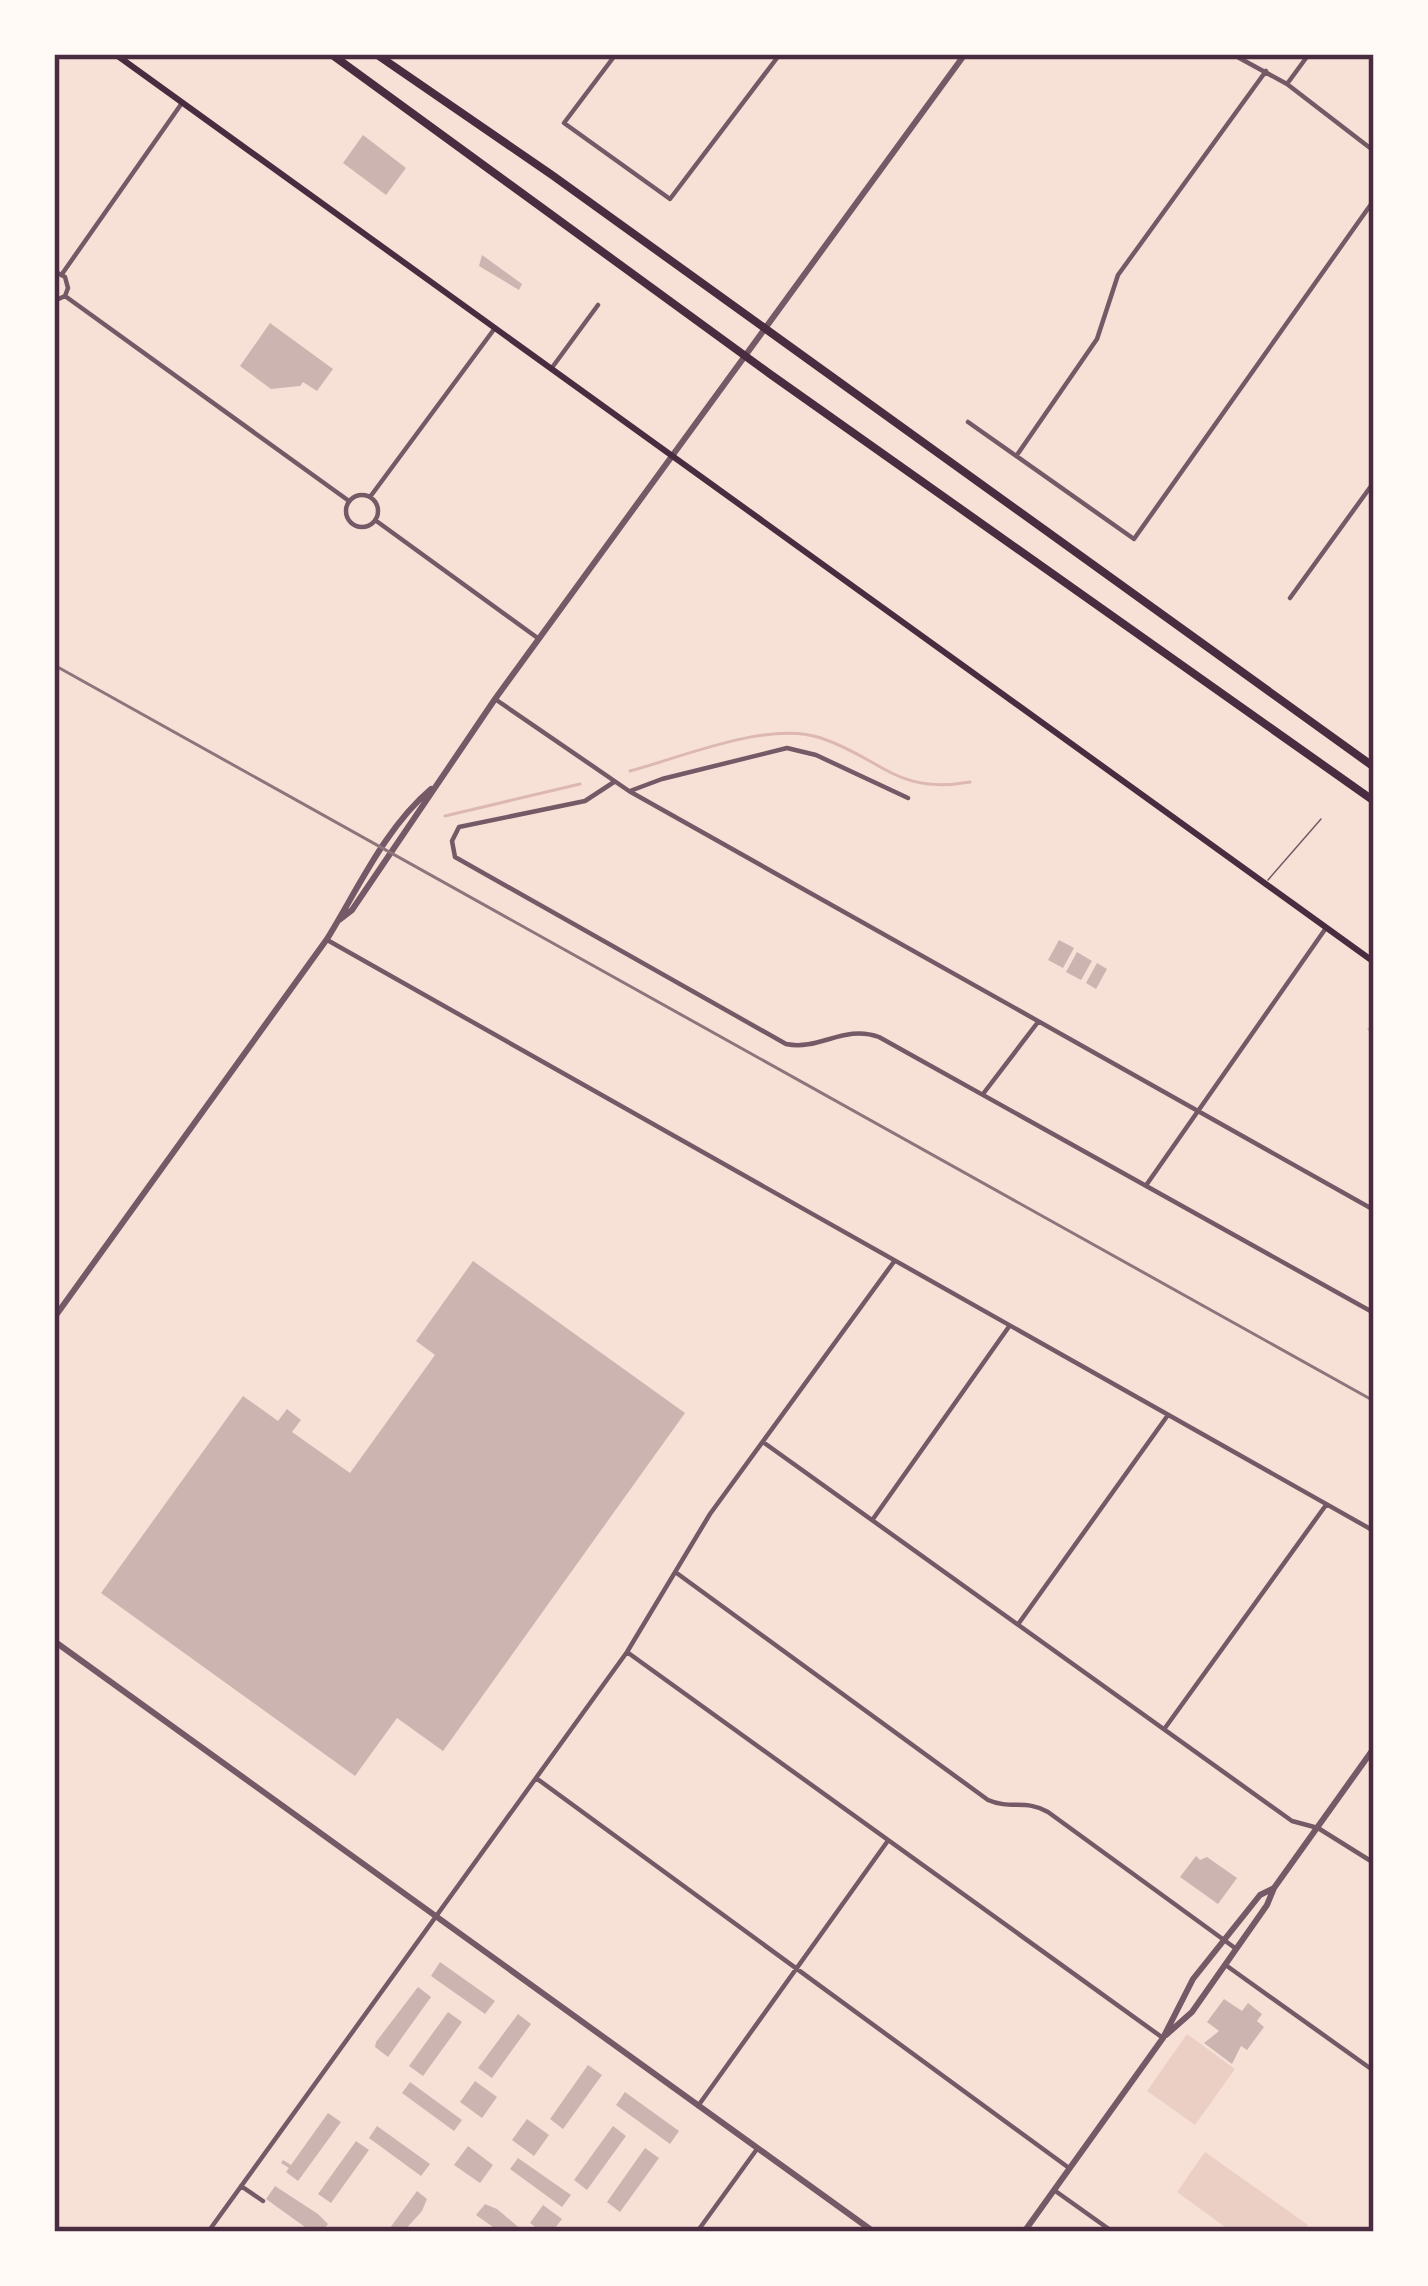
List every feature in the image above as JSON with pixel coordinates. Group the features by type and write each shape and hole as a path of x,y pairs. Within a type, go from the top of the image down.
{"highway":[{"path":"331,54 726,343 1374,801"},
{"path":"376,54 552,175 1374,767"}],"main road":[{"path":"115,54 1374,962"}],"street":[{"path":"616,54 564,123 670,199 780,54"},
{"path":"54,1318 327,940 345,903 417,801 431,789 965,54"},
{"path":"1232,54 1287,84 1374,151"},
{"path":"1287,84 1309,54"},
{"path":"1017,455 1097,339 1118,275 1266,71"},
{"path":"65,296 68,284 58,273 182,103"},
{"path":"968,422 1134,539 1374,200"},
{"path":"54,301 65,296"},
{"path":"65,296 349,501"},
{"path":"551,369 598,305"},
{"path":"370,497 495,328"},
{"path":"1290,598 1374,482"},
{"path":"356,496 370,497 378,510 375,520 367,526 352,524 346,511 349,501 356,496"},
{"path":"375,520 539,639"},
{"path":"495,699 629,791 1374,1210"},
{"path":"629,791 787,748 816,755 908,798"},
{"path":"614,782 585,801 459,827 454,833 455,857 786,1044 812,1045 863,1031 1374,1313"},
{"path":"1147,1184 1326,927"},
{"path":"327,940 1374,1531"},
{"path":"983,1094 1038,1022"},
{"path":"208,2232 627,1652 710,1514 893,1263"},
{"path":"873,1519 1008,1328"},
{"path":"1019,1623 1168,1415"},
{"path":"763,1441 1292,1821 1318,1828 1374,1863"},
{"path":"1165,1728 1326,1505"},
{"path":"676,1573 988,1800 1005,1808 1028,1804 1048,1812 1235,1948"},
{"path":"54,1641 860,2228 874,2232"},
{"path":"627,1652 1163,2038"},
{"path":"1163,2038 1192,2012 1374,1748"},
{"path":"535,1777 1069,2168"},
{"path":"698,2106 888,1840"},
{"path":"1024,2232 1163,2038 1193,1979 1260,1895 1274,1888"},
{"path":"1224,1964 1374,2071"},
{"path":"697,2232 757,2149"},
{"path":"241,2186 263,2201"},
{"path":"1054,2190 1113,2232"}],"lane":[{"path":"1265,883 1321,819"}],"shaded area":[{"path":"1187,2034 1235,2069 1195,2125 1147,2091"},
{"path":"1205,2152 1308,2225 1303,2232 1232,2232 1177,2192"}],"building":[{"path":"363,135 406,168 386,195 343,163"},
{"path":"482,255 522,284 519,290 479,266"},
{"path":"270,323 333,369 317,391 303,382 271,389 240,366"},
{"path":"1059,940 1074,948 1063,968 1048,960"},
{"path":"1077,952 1092,961 1081,980 1066,972"},
{"path":"1097,963 1107,969 1096,989 1086,983"},
{"path":"473,1261 685,1413 443,1751 397,1718 355,1776 101,1593 243,1396 278,1421 287,1409 301,1420 292,1432 350,1473 435,1355 416,1341"},
{"path":"1196,1856 1200,1860 1207,1857 1237,1878 1218,1904 1180,1877"},
{"path":"440,1962 495,2001 485,2014 431,1976"},
{"path":"418,1987 431,1997 388,2057 375,2047 376,2042"},
{"path":"1224,1999 1242,2011 1248,2003 1262,2014 1257,2021 1264,2027 1247,2050 1241,2046 1232,2064 1204,2043 1219,2031 1207,2022"},
{"path":"448,2012 462,2022 423,2076 409,2066"},
{"path":"518,2014 531,2024 492,2078 478,2068"},
{"path":"588,2065 602,2075 563,2129 550,2119"},
{"path":"475,2081 497,2097 482,2118 460,2102"},
{"path":"410,2082 462,2120 454,2131 402,2093"},
{"path":"625,2092 679,2131 670,2144 616,2105"},
{"path":"328,2113 341,2122 298,2181 281,2163 291,2165"},
{"path":"527,2119 549,2135 534,2156 512,2140"},
{"path":"377,2126 430,2164 421,2176 369,2138"},
{"path":"613,2126 626,2136 587,2190 574,2180"},
{"path":"356,2141 369,2150 331,2203 318,2194"},
{"path":"468,2146 493,2165 480,2183 454,2165"},
{"path":"645,2148 659,2158 620,2212 607,2202"},
{"path":"518,2158 571,2195 562,2207 510,2169"},
{"path":"275,2186 318,2214 328,2224 322,2232 312,2232 266,2199"},
{"path":"417,2191 427,2199 422,2211 403,2232 387,2232"},
{"path":"485,2204 524,2232 500,2232 476,2215"},
{"path":"543,2205 562,2219 552,2232 542,2232 530,2223"}],"waterway":[{"path":"630,771 726,742 800,734 842,746 891,773 924,784 970,782"},
{"path":"445,816 580,784"},
{"path":"1369,1029 1374,1035"}],"railway":[{"path":"54,665 1374,1401"}]}
